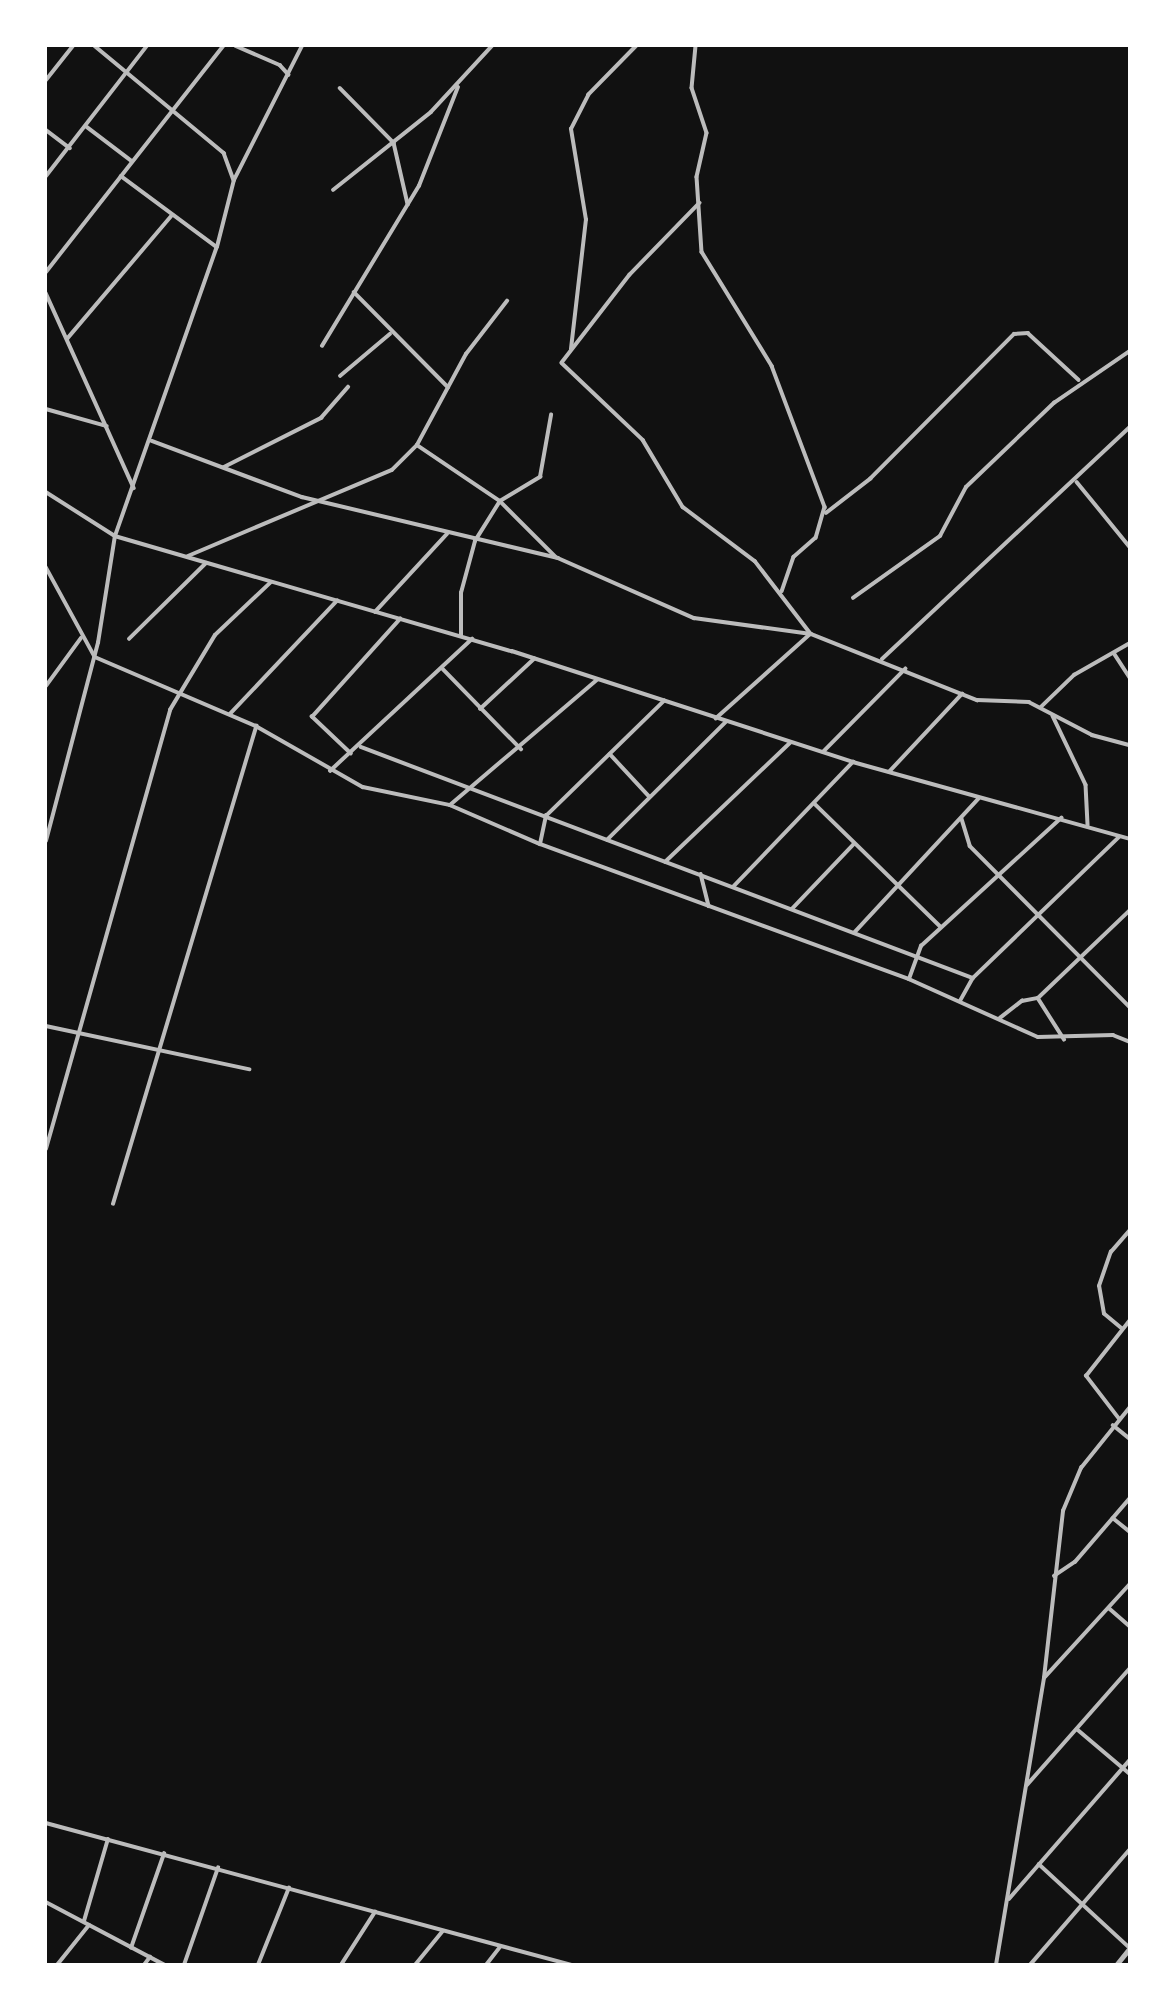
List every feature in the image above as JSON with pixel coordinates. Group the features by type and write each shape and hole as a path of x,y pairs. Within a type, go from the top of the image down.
{"street":[{"path":"46,80 72,46"},
{"path":"95,46 173,107 224,153 234,180"},
{"path":"46,176 88,127 147,46"},
{"path":"46,272 223,46"},
{"path":"236,46 289,75"},
{"path":"46,841 95,657 116,536 152,441 217,247 234,180 302,46"},
{"path":"333,190 394,143 457,87 492,46"},
{"path":"571,350 586,220 571,129 588,95 635,46"},
{"path":"696,46 692,88 707,133 699,163 702,252 794,412 824,514"},
{"path":"322,346 408,204 457,87"},
{"path":"340,88 394,143 408,204"},
{"path":"88,127 132,161"},
{"path":"46,130 70,148"},
{"path":"121,176 217,247"},
{"path":"699,203 630,275 562,362 643,440 683,507 724,532 782,593 811,634"},
{"path":"67,340 172,215"},
{"path":"353,291 390,334 448,387"},
{"path":"46,293 134,489"},
{"path":"186,557 315,499 379,479 417,445 448,387 507,301"},
{"path":"782,593 787,569 816,538 824,514 870,479 1014,334 1028,333 1079,380"},
{"path":"340,376 390,334"},
{"path":"853,598 940,536 966,488 1079,380 1129,351"},
{"path":"224,467 321,418 348,387"},
{"path":"46,409 107,426"},
{"path":"461,636 461,593 475,541 500,501 540,477 551,415"},
{"path":"882,659 1077,482 1129,427"},
{"path":"152,441 315,499 475,541 558,558 694,618 811,634 882,659 961,694 1041,707 1092,735 1129,745"},
{"path":"417,445 500,501 558,558"},
{"path":"1077,482 1129,547"},
{"path":"46,492 116,536 270,583 472,639 822,753 978,799 1088,825 1129,839"},
{"path":"375,612 447,534"},
{"path":"130,639 206,563"},
{"path":"46,567 82,638 95,657 256,726 329,771 392,798 450,805 540,844 909,979 1038,1037 1064,1039 1113,1035 1129,1042"},
{"path":"46,1149 179,693 215,635 270,583"},
{"path":"230,714 337,601"},
{"path":"351,754 312,717 400,619"},
{"path":"716,719 811,634"},
{"path":"46,686 82,638"},
{"path":"329,771 361,747 472,639"},
{"path":"1041,707 1074,675 1129,643"},
{"path":"1114,653 1129,678"},
{"path":"480,709 534,659"},
{"path":"443,669 520,749"},
{"path":"822,753 905,669"},
{"path":"450,805 520,749 597,680"},
{"path":"889,773 961,694"},
{"path":"540,844 546,816 664,701"},
{"path":"1052,714 1086,785 1088,825"},
{"path":"607,840 726,722"},
{"path":"113,1204 157,1047 256,726"},
{"path":"665,863 790,743"},
{"path":"361,747 473,786 665,863 734,886 973,978"},
{"path":"609,753 649,796"},
{"path":"734,886 853,762"},
{"path":"854,933 978,799"},
{"path":"814,804 940,926"},
{"path":"909,979 916,955 940,926 997,872 1061,818"},
{"path":"962,819 970,846 1129,1007"},
{"path":"960,1001 973,978 1119,837"},
{"path":"792,909 854,844"},
{"path":"701,874 709,906"},
{"path":"1000,1018 1022,1001 1038,998 1129,910"},
{"path":"1123,916 1129,923"},
{"path":"1038,998 1064,1039"},
{"path":"46,1026 80,1029 250,1069"},
{"path":"1122,1329 1104,1314 1099,1286 1111,1252 1129,1230"},
{"path":"1119,1419 1086,1376 1129,1320"},
{"path":"996,1965 1044,1678 1062,1511 1081,1468 1129,1407"},
{"path":"1113,1425 1129,1439"},
{"path":"1054,1576 1075,1562 1129,1498"},
{"path":"1113,1518 1129,1532"},
{"path":"1044,1678 1129,1584"},
{"path":"1109,1608 1129,1626"},
{"path":"1027,1785 1129,1668"},
{"path":"1077,1729 1129,1774"},
{"path":"1008,1901 1129,1760"},
{"path":"46,1823 572,1965"},
{"path":"83,1922 107,1839"},
{"path":"1030,1965 1129,1849"},
{"path":"131,1948 164,1854"},
{"path":"1039,1864 1129,1948 1119,1963"},
{"path":"184,1965 218,1868"},
{"path":"258,1965 289,1888"},
{"path":"46,1902 165,1965"},
{"path":"341,1965 374,1912"},
{"path":"57,1965 89,1925"},
{"path":"415,1965 442,1932"},
{"path":"486,1965 500,1947"},
{"path":"144,1965 150,1957"}]}
